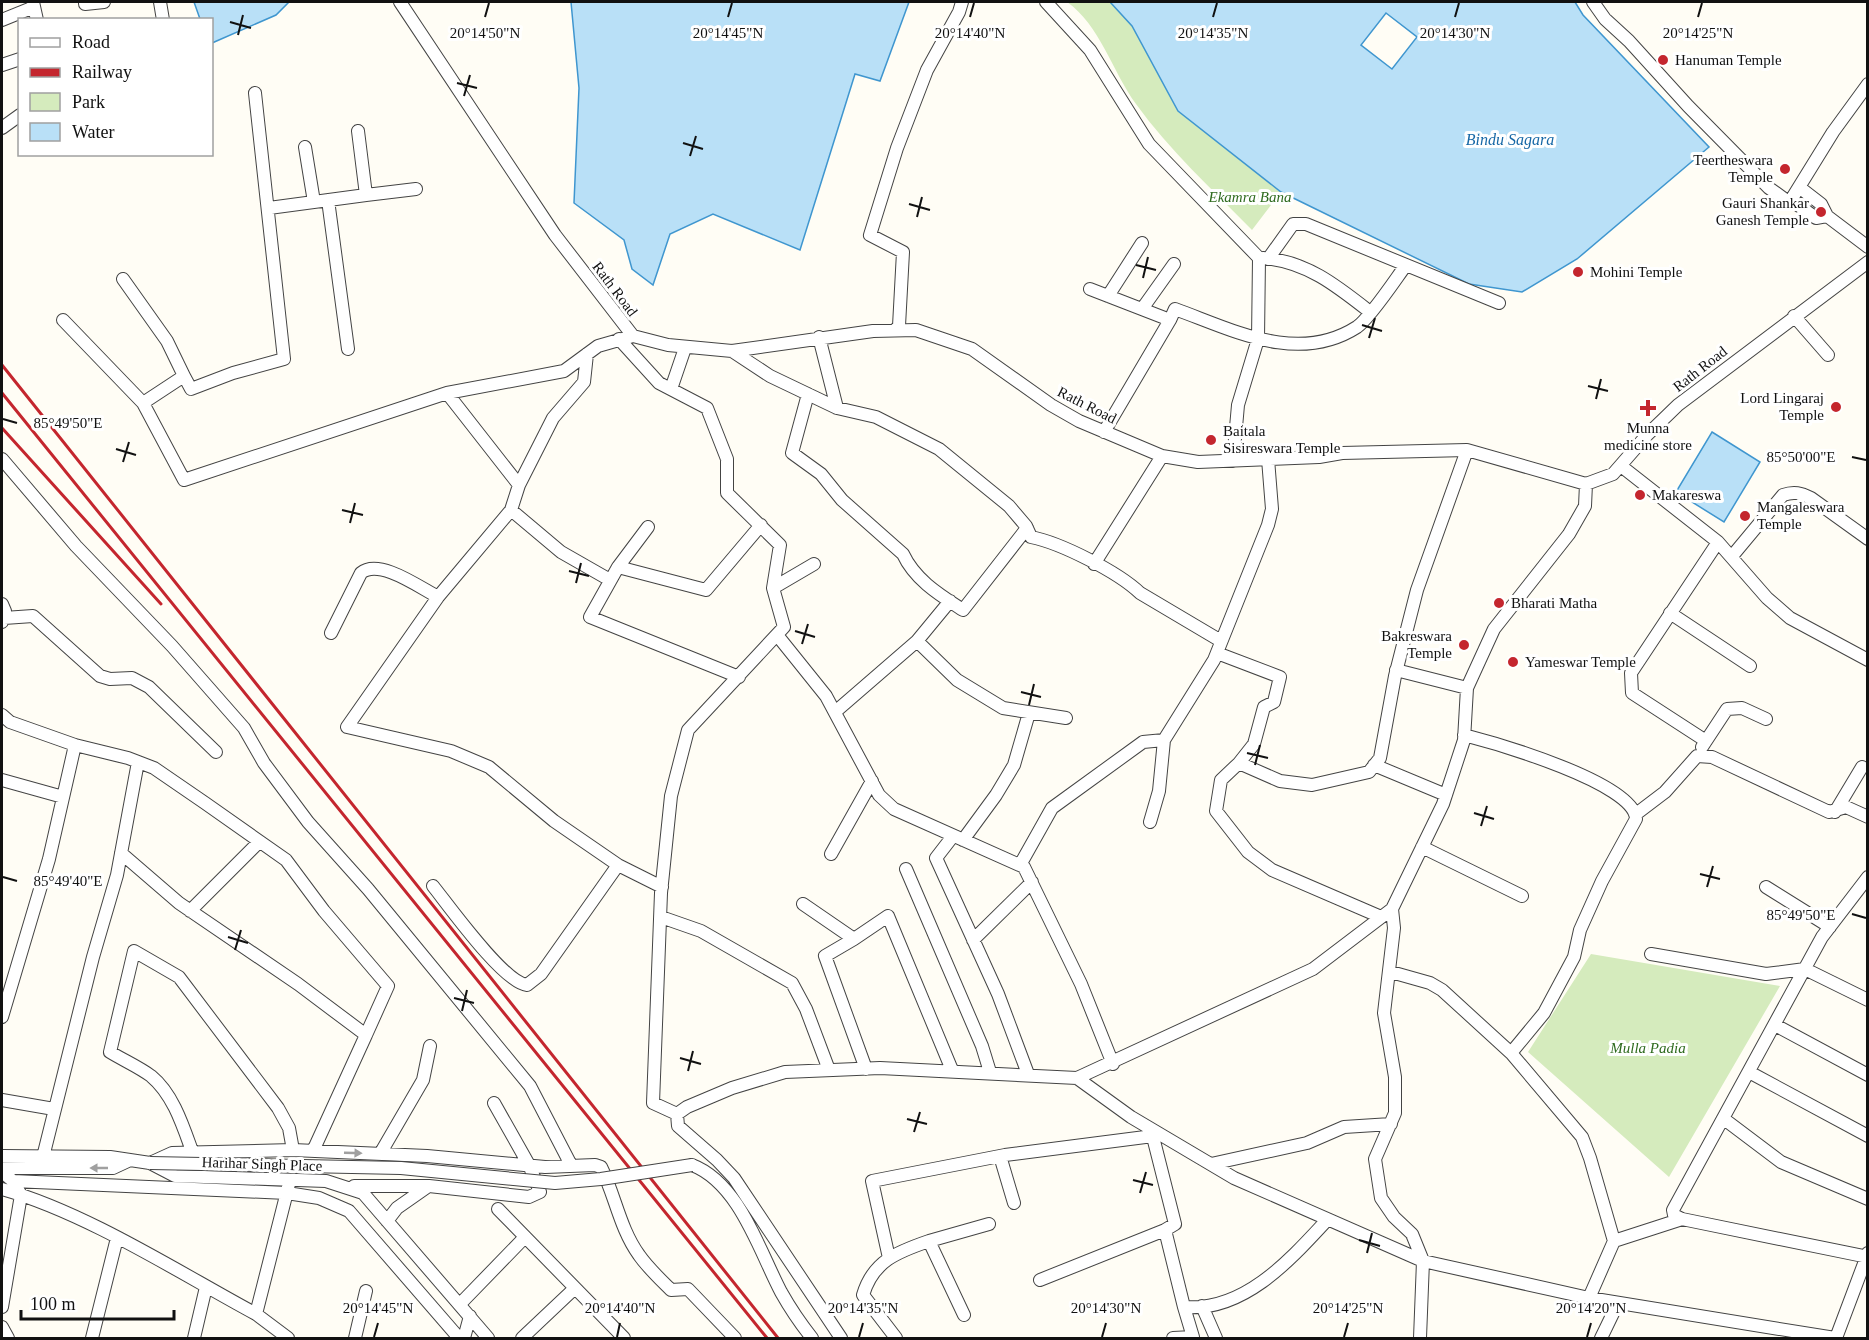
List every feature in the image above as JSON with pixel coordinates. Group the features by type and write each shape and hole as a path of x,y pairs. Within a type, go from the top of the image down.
{"street":[{"path":"85,2 85,4 104,2"},
{"path":"160,2 163,18"},
{"name":"Rath Road","path":"400,2 555,235 633,336 685,348 732,351 819,337 916,330 972,349 1051,405 1104,432 1162,456 1198,462 1319,457 1342,453 1467,450 1586,484 1613,474 1647,435 1678,405 1868,262"},
{"path":"896,330 899,326 903,252 870,235 897,148 927,70 959,12 962,2"},
{"path":"1046,2 1090,51 1149,144 1264,259 1297,264 1315,272 1370,312"},
{"path":"1593,2 1605,19 1781,199 1791,200 1816,218 1827,216"},
{"path":"2,20 34,9"},
{"path":"2,65 18,60"},
{"path":"1791,200 1833,132 1868,84"},
{"path":"123,279 167,341 191,389 232,373 285,359 255,93"},
{"path":"2,128 18,116"},
{"path":"358,131 366,195"},
{"path":"306,147 314,202"},
{"path":"1799,187 1821,204 1827,216 1868,247"},
{"path":"269,208 416,189"},
{"path":"328,200 348,349"},
{"path":"1233,460 1238,405 1258,339 1264,259 1287,229 1298,222 1499,303"},
{"path":"1108,296 1142,243"},
{"path":"1142,309 1174,264"},
{"path":"1104,432 1175,309 1258,339 1294,345 1317,343 1358,326 1406,266"},
{"path":"1090,289 1170,320"},
{"path":"1794,316 1828,355"},
{"path":"63,320 143,403 184,480 447,393 564,372 598,346 633,336"},
{"path":"819,337 837,408"},
{"path":"619,339 659,383 707,408 727,459 727,493 780,546 773,588 784,627 688,730 671,796 662,887 653,1103 677,1114"},
{"path":"671,389 685,348"},
{"path":"732,351 770,376 837,408 876,417 939,449 1009,506 1027,528 1031,537 1057,544 1129,583 1219,647 1280,677 1274,702 1264,707 1254,744 1221,780 1216,811 1248,852 1291,879 1381,917"},
{"path":"587,354 584,382 554,418 519,485 511,510 438,597 347,726 451,751 489,767 554,821 618,865 662,887"},
{"path":"143,403 184,376"},
{"path":"447,393 519,485"},
{"path":"808,394 792,453 821,474 842,500 903,554 906,562 933,591 963,610 1027,528"},
{"path":"1239,763 1280,781 1312,785 1369,772 1380,758 1396,670 1417,590 1467,450"},
{"path":"1094,564 1162,456"},
{"path":"2,459 76,546 172,646 244,728 264,763 308,822 368,889 530,1086 571,1165"},
{"path":"1150,822 1160,791 1164,740 1219,647 1255,561 1272,509 1268,459"},
{"path":"1622,466 1718,542 1732,555 1767,598 1791,618 1868,660"},
{"path":"677,1114 687,1107 732,1088 785,1072 866,1069 952,1070 1077,1078 1113,1064 1313,969 1392,909 1446,795 1464,735 1467,688 1494,629 1569,534 1585,506 1586,484"},
{"path":"1732,555 1783,495 1791,492 1801,493 1811,498 1868,539"},
{"path":"511,510 561,552 610,580"},
{"path":"618,567 706,590 761,525"},
{"path":"648,527 618,567 590,617 739,677"},
{"path":"1706,741 1632,693 1631,673 1718,542"},
{"path":"773,588 814,564"},
{"path":"332,633 362,573 367,569 382,568 438,597"},
{"path":"835,712 917,641 950,602"},
{"path":"2,604 3,620 33,616 100,676 139,680 216,752"},
{"path":"1670,614 1750,666"},
{"path":"777,634 826,696 879,795 894,809 1024,867 1081,984 1113,1064"},
{"path":"917,641 957,680 1003,708 1029,714 1066,718"},
{"path":"1396,670 1467,688"},
{"path":"1636,814 1665,792 1697,756 1727,710 1742,708 1766,719"},
{"path":"1028,1074 998,994 936,858 958,838 996,795 1014,765 1029,714"},
{"path":"2,715 10,722 75,745 154,768 286,860 324,911 388,986 313,1151"},
{"path":"1464,735 1511,747 1575,772 1610,791 1631,807 1636,814 1636,819 1602,881 1580,930 1574,957 1544,1013 1511,1053"},
{"path":"1020,865 1053,808 1143,742 1164,740"},
{"path":"2,1017 49,859 75,745"},
{"path":"1697,756 1712,757 1824,810 1835,812 1846,807 1868,817"},
{"path":"43,1157 121,853 138,762"},
{"path":"1374,765 1446,795"},
{"path":"1835,812 1862,767"},
{"path":"2,780 63,797"},
{"path":"831,854 872,781"},
{"path":"190,911 259,842"},
{"path":"1422,848 1522,896"},
{"path":"121,853 190,911 298,984 366,1035"},
{"path":"433,886 503,972 518,984 527,985 541,974 618,865"},
{"path":"906,870 982,1046 990,1072"},
{"path":"1077,1078 1152,1132 1234,1178 1423,1261 1590,1298 1835,1338 1867,1255 1682,1219 1674,1215 1675,1201 1724,1119 1830,927 1868,877"},
{"path":"973,940 1032,882"},
{"path":"1766,887 1830,927"},
{"path":"803,904 854,939"},
{"path":"1392,909 1394,928 1391,972 1384,1013 1397,1095 1395,1113 1375,1159 1376,1179 1382,1198 1394,1217 1412,1234 1423,1261 1420,1338"},
{"path":"866,1069 825,956 888,916 952,1070"},
{"path":"661,917 701,931 792,983 806,1009 829,1070"},
{"path":"192,1151 178,1114 159,1084 151,1076 110,1052 134,951 179,977 278,1108 289,1128 293,1150"},
{"path":"1651,954 1766,974 1805,969 1868,1000"},
{"path":"1391,972 1430,983 1442,990 1511,1053 1582,1137 1614,1241 1590,1298"},
{"path":"1775,1025 1868,1075"},
{"path":"380,1154 423,1080 430,1047"},
{"path":"1749,1072 1868,1136"},
{"path":"2,1100 54,1109"},
{"path":"346,1186 429,1186 529,1197 537,1195 540,1192 529,1165 494,1103"},
{"path":"677,1114 678,1126 717,1160 734,1179 841,1338"},
{"path":"1724,1119 1781,1162 1868,1199"},
{"path":"1211,1164 1307,1143 1344,1127 1391,1124"},
{"path":"889,1258 872,1182 1000,1156 1152,1132"},
{"path":"1040,1280 1175,1224 1152,1132"},
{"path":"150,1163 172,1153 192,1151 293,1150 529,1165 601,1167 622,1223 638,1254 671,1290 688,1288 735,1338"},
{"path":"2,1156 110,1157 150,1163 401,1168 555,1183 692,1166 716,1178 742,1215 785,1298 812,1338"},
{"path":"1000,1156 1014,1203"},
{"path":"2,1170 113,1168 128,1161"},
{"name":"Harihar Singh Place","path":"150,1163 175,1176 326,1181 363,1193 488,1338"},
{"path":"2,1170 13,1181 21,1195 2,1307"},
{"path":"256,1314 290,1180"},
{"path":"13,1181 286,1193 319,1198 349,1211 459,1338"},
{"path":"387,1221 397,1208 429,1186"},
{"path":"2,1189 21,1195 117,1238 256,1314 288,1338"},
{"path":"498,1209 622,1338"},
{"path":"1614,1241 1682,1219"},
{"path":"1184,1307 1230,1300 1282,1268 1327,1220"},
{"path":"896,1338 862,1295 868,1278 896,1252 928,1240 989,1224"},
{"path":"1165,1230 1192,1337 1173,1338"},
{"path":"460,1304 525,1237"},
{"path":"92,1338 117,1238"},
{"path":"928,1240 964,1315"},
{"path":"194,1338 206,1287"},
{"path":"522,1338 575,1288"},
{"path":"356,1338 366,1291"},
{"path":"1601,1338 1618,1303"},
{"path":"1202,1306 1216,1338"},
{"path":"464,1338 470,1316"},
{"path":"2,1327 8,1338"}],"green space":[{"name":"Ekamra Bana","path":"1067,2 1110,2 1132,26 1178,111 1281,192 1252,230 1191,169 1149,121 1127,91 1097,36 1088,23"},
{"name":"Mulla Padia","path":"1591,954 1780,986 1669,1177 1528,1052"}],"water":[{"path":"194,2 289,2 276,15 213,43 213,18 200,18"},
{"path":"571,2 909,2 880,81 855,74 800,250 713,214 670,234 653,285 632,269 624,240 574,203 579,88"},
{"name":"Bindu Sagara","path":"1110,2 1575,2 1583,15 1709,147 1577,259 1522,292 1469,284 1281,192 1178,111 1132,26","holes":["1386,13 1417,37 1392,69 1361,45"]},
{"path":"1712,432 1760,462 1724,522 1676,492"}],"railway":[{"path":"2,365 778,1338"},
{"path":"2,393 767,1338"},
{"path":"2,428 161,604"}],"place":[{"name":"Hanuman Temple","path":"1663,60"},
{"name":"Teertheswara Temple","path":"1785,169"},
{"name":"Gauri Shankar Ganesh Temple","path":"1821,212"},
{"name":"Mohini Temple","path":"1578,272"},
{"name":"Lord Lingaraj Temple","path":"1836,407"},
{"name":"Munna medicine store","path":"1648,408"},
{"name":"Baitala Sisireswara Temple","path":"1211,440"},
{"name":"Makareswa","path":"1640,495"},
{"name":"Mangaleswara Temple","path":"1745,516"},
{"name":"Bharati Matha","path":"1499,603"},
{"name":"Bakreswara Temple","path":"1464,645"},
{"name":"Yameswar Temple","path":"1513,662"}]}
